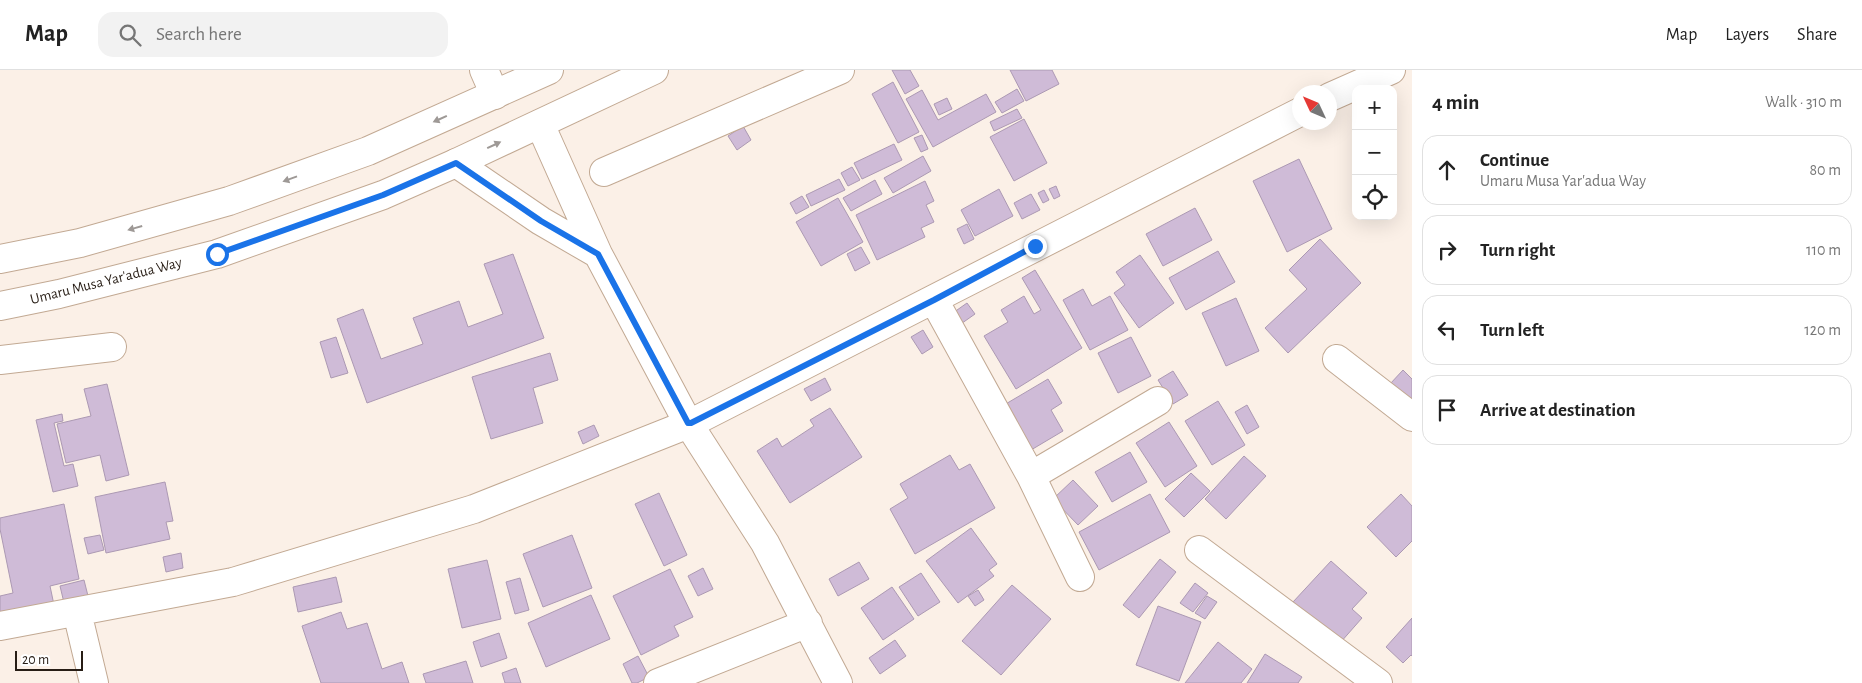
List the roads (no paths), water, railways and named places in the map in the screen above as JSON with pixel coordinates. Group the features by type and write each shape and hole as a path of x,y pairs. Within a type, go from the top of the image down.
{"street":[{"path":"484,70 495,95"},
{"path":"0,259 80,243 229,201 368,151 549,70"},
{"name":"Umaru Musa Yar'adua Way","path":"0,306 59,294 217,254 383,195 540,124 613,79 654,70"},
{"path":"604,172 840,70"},
{"path":"1337,94 1392,70"},
{"path":"0,626 233,582 465,512 691,423 1292,116"},
{"path":"540,124 598,254 688,423 765,543 838,683"},
{"path":"456,163 541,221 598,254"},
{"path":"934,300 1031,476 1080,577"},
{"path":"0,360 112,347"},
{"path":"1337,359 1412,417"},
{"path":"1031,476 1158,401"},
{"path":"1199,550 1378,683"},
{"path":"77,612 94,683"},
{"path":"658,683 808,623"}]}
